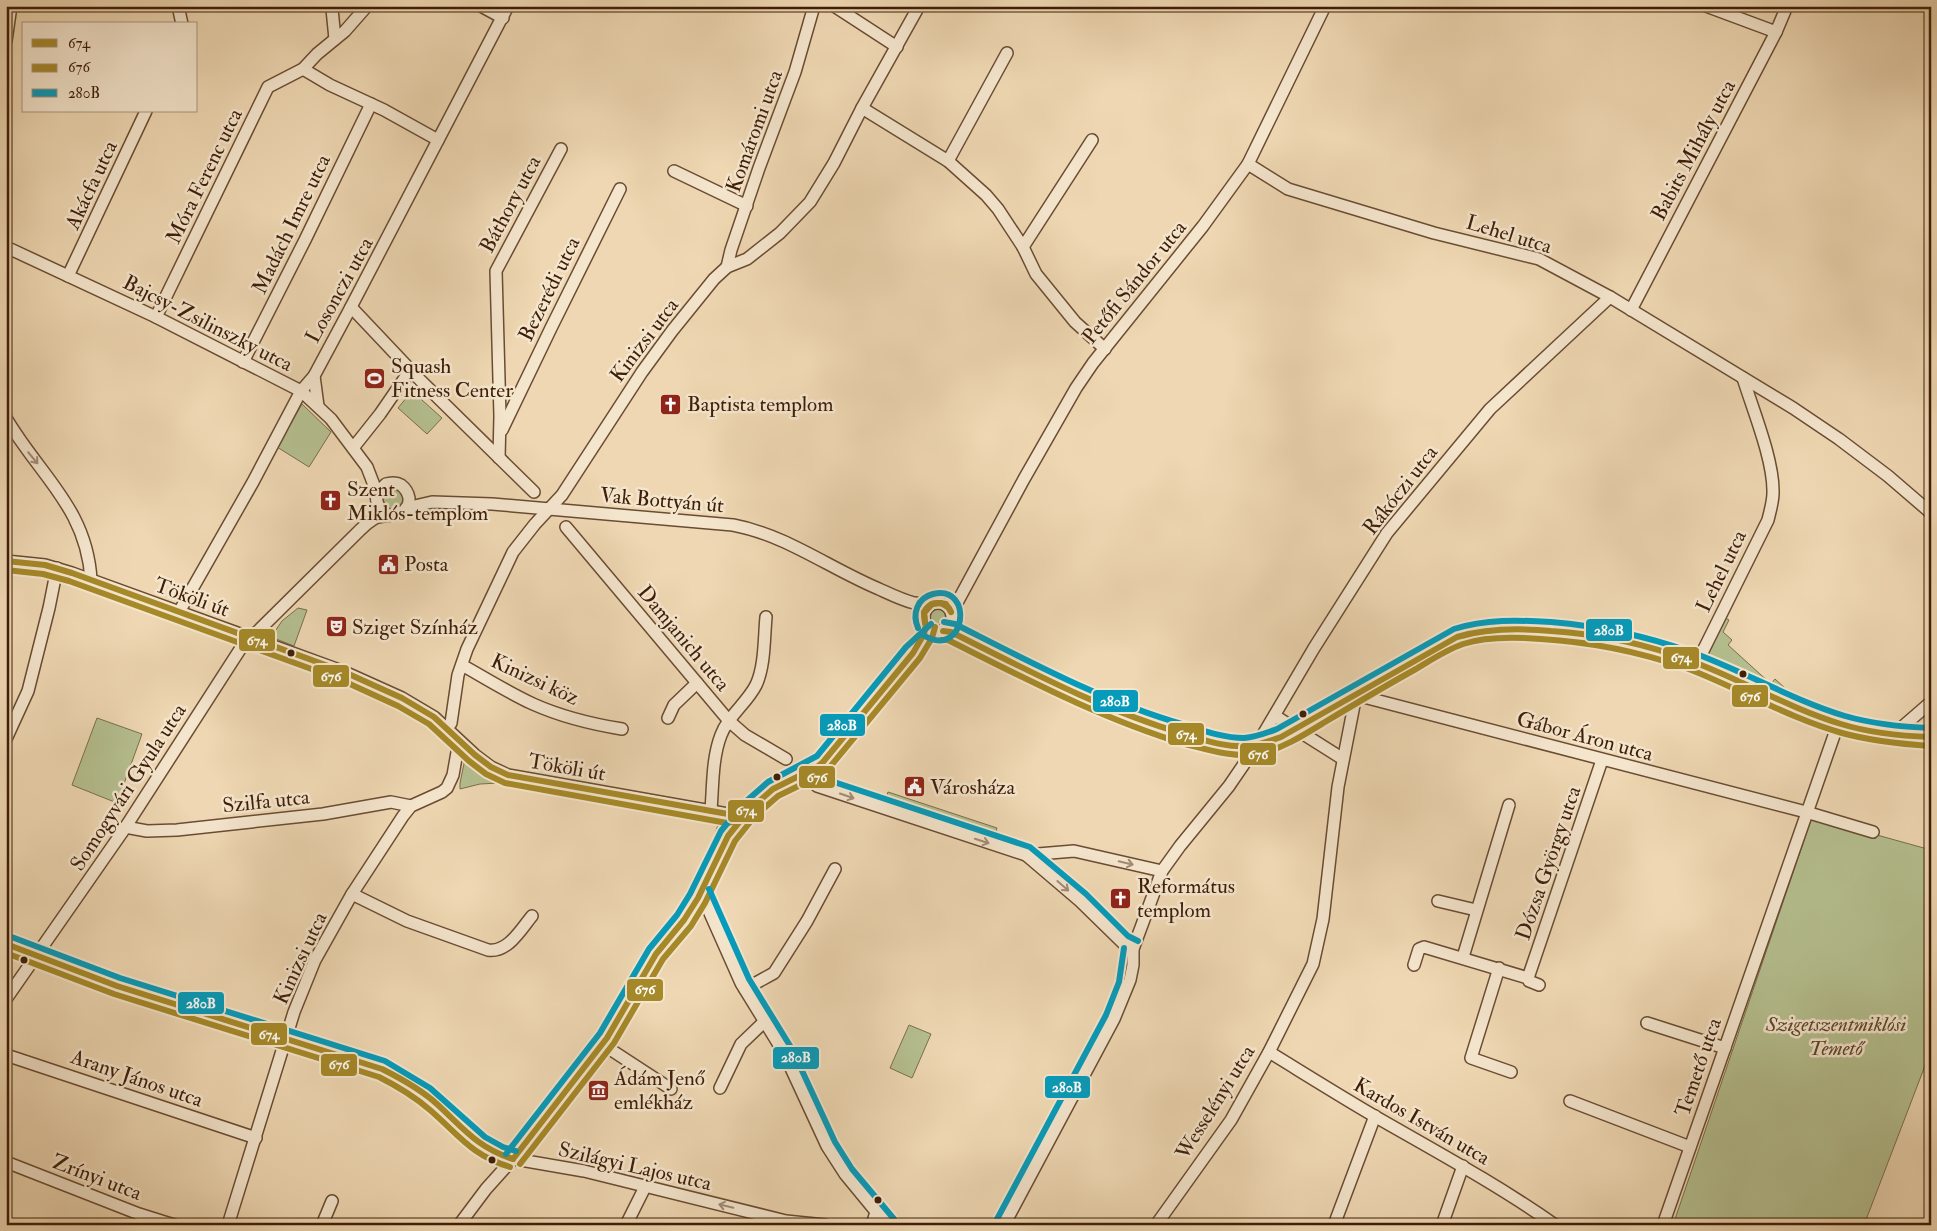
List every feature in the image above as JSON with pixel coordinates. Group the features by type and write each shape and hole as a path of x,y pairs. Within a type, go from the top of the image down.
{"street":[{"path":"6,39 11,6"},
{"path":"178,6 182,22"},
{"path":"330,6 332,9 335,39"},
{"name":"Móra Ferenc utca","path":"156,317 268,87 303,69 345,31 367,6"},
{"path":"481,6 503,18"},
{"name":"Losonczi utca","path":"179,612 299,396 314,376 384,247 508,6"},
{"name":"Komáromi utca","path":"727,267 795,72 814,6"},
{"path":"834,6 897,47"},
{"name":"Kinizsi utca","path":"447,729 450,722 458,675 488,602 513,552 562,495 642,372 714,279 727,267 746,259 780,233 810,202 834,163 862,108 919,6"},
{"name":"Petőfi Sándor utca","path":"952,615 968,581 1076,388 1105,348 1203,226 1248,164 1325,6"},
{"path":"1706,6 1776,32"},
{"name":"Babits Mihály utca","path":"1631,310 1776,32 1787,6"},
{"path":"948,161 1007,53"},
{"path":"303,69 438,140"},
{"name":"Madách Imre utca","path":"243,362 371,104"},
{"path":"862,108 948,161 986,195 998,209 1023,247 1036,274 1074,322 1105,348"},
{"name":"Akácfa utca","path":"68,276 146,112"},
{"path":"1023,247 1092,140"},
{"name":"Báthory utca","path":"498,458 500,434 496,271 561,149"},
{"name":"Lehel utca","path":"1248,164 1288,189 1434,233 1539,259 1610,297 1794,408 1888,476 1931,513"},
{"path":"674,171 747,206"},
{"name":"Bezerédi utca","path":"500,434 620,189"},
{"name":"Bajcsy-Zsilinszky utca","path":"6,247 156,317 243,362 318,406 367,468 386,484"},
{"name":"Rákóczi utca","path":"1004,1225 1114,1018 1130,980 1134,949 1162,871 1229,786 1259,742 1314,648 1387,533 1490,408 1610,297"},
{"path":"351,307 498,458 534,492"},
{"path":"353,448 380,414 411,369"},
{"path":"314,376 318,406"},
{"name":"Lehel utca","path":"1697,663 1768,520 1772,505 1771,467 1743,378"},
{"path":"6,418 28,452 66,502 78,526 85,546 89,560 91,580"},
{"name":"Bajcsy-Zsilinszky utca","path":"367,468 377,499"},
{"path":"386,484 401,485 408,494 406,508 398,514 376,518 360,530 386,484"},
{"name":"Vak Bottyán út","path":"408,494 446,502 550,509 744,527 783,540 862,582 893,602 916,612 932,627 951,632 994,652"},
{"path":"377,499 383,513 388,515"},
{"name":"Vak Bottyán út","path":"406,508 419,504 446,502"},
{"name":"Damjanich utca","path":"566,527 729,721 745,735 786,759"},
{"name":"Somogyvári Gyula utca","path":"6,999 125,827 248,637 257,632 360,530"},
{"name":"Tököli út","path":"6,561 56,568 342,671 402,698 434,717 459,741 491,767 508,775 728,814"},
{"path":"6,739 28,692 49,608 56,568"},
{"name":"Petőfi Sándor utca","path":"937,603 951,596 968,581"},
{"name":"Vak Bottyán út","path":"862,582 910,602 937,603"},
{"path":"932,627 926,608 937,603 949,608 961,628 994,652 1076,694 1149,724 1223,744 1242,747 1273,740 1448,642 1467,634 1480,631 1527,629 1574,632 1647,648 1697,663 1790,706 1838,724 1862,731 1931,737"},
{"path":"458,1225 486,1189 513,1159 602,1044 656,954 684,920 701,893 728,836 749,810 773,789 817,767 829,756 845,733 913,653 924,634 932,627 950,625 952,615"},
{"path":"711,810 713,779 720,737 729,721 755,686 759,677 766,617"},
{"name":"Kinizsi köz","path":"462,665 531,703 552,712 590,724 622,729"},
{"path":"668,718 678,700 697,683"},
{"name":"Wesselényi utca","path":"1156,1225 1231,1120 1269,1052 1313,964 1323,919 1336,803 1356,695"},
{"name":"Gábor Áron utca","path":"1356,695 1806,812 1873,832"},
{"path":"1893,735 1931,702"},
{"path":"1275,716 1343,759"},
{"name":"Temető utca","path":"1663,1225 1838,724"},
{"name":"Kinizsi utca","path":"228,1225 287,1040 294,1012 315,960 377,853 411,806 447,788 453,775 459,741"},
{"name":"Dózsa György utca","path":"1528,978 1602,760"},
{"path":"808,771 811,780 817,786 1026,855 1080,901 1123,943 1134,949"},
{"name":"Szilfa utca","path":"125,827 146,831 177,830 323,814 391,802 411,806"},
{"path":"1463,958 1509,805"},
{"path":"716,858 728,814 749,810"},
{"path":"1026,855 1074,851 1162,871"},
{"path":"745,990 774,973 807,921 835,869"},
{"path":"701,893 745,990 784,1053 827,1146 845,1174 887,1225"},
{"path":"352,894 407,921 488,950 498,950 505,946 532,916"},
{"path":"1438,901 1476,910"},
{"name":"Szilágyi Lajos utca","path":"6,944 117,986 248,1026 287,1040 367,1063 397,1076 438,1105 464,1133 493,1152 513,1159 584,1171 767,1221 825,1225"},
{"path":"1414,965 1421,947 1499,968 1528,978 1529,981 1539,985"},
{"path":"1499,968 1471,1058 1511,1072"},
{"path":"720,1088 740,1044 764,1021"},
{"path":"1647,1023 1725,1048"},
{"path":"602,1044 671,1089"},
{"name":"Kardos István utca","path":"1269,1052 1375,1116 1521,1200 1556,1225"},
{"name":"Arany János utca","path":"6,1055 256,1138"},
{"path":"1570,1101 1690,1147"},
{"path":"1334,1225 1375,1116"},
{"name":"Zrínyi utca","path":"6,1162 139,1214 174,1225"},
{"path":"1442,1225 1463,1166"},
{"path":"626,1225 646,1187"},
{"path":"322,1225 332,1202"},
{"path":"872,1225 876,1212"}],"green space":[{"path":"412,391 442,418 427,434 398,408"},
{"path":"302,404 331,432 309,467 277,447"},
{"path":"392,488 400,491 403,499 400,507 392,510 384,507 381,499 384,491"},
{"path":"298,608 307,610 294,646 271,637 282,621"},
{"path":"938,608 946,613 947,617 942,625 938,626 930,621 929,617 934,609"},
{"path":"1725,618 1729,620 1723,632 1732,640 1728,645 1771,684 1775,679 1798,700 1779,692 1741,670 1715,663 1710,659 1709,652"},
{"path":"97,718 142,734 117,803 72,785"},
{"path":"466,754 518,782 480,784 460,789"},
{"path":"888,792 997,828 994,838 885,801"},
{"name":"Szigetszentmiklósi Temető","path":"1812,817 1931,850 1931,1050 1864,1225 1673,1225"},
{"path":"909,1025 931,1034 912,1078 890,1068"}],"transit line":[{"name":"674","path":"6,561 45,565 72,573 342,671 402,698 434,717 475,755 491,767 508,775 728,814 749,810 773,789 817,767 823,762 913,653 924,634 926,625"},
{"name":"676","path":"6,570 43,574 69,581 339,679 398,706 429,724 469,761 486,774 505,783 727,823 753,818 778,796 821,775 829,768 920,658 932,638 935,627"},
{"name":"280B","path":"918,628 916,612 923,599 933,594 946,594 955,600 960,609 960,620 956,631 949,638 937,640 923,635"},
{"name":"674","path":"925,623 924,612 931,605 936,603 946,604 951,612"},
{"name":"674","path":"925,623 924,613 932,604 941,603 949,608 951,612"},
{"name":"280B","path":"944,622 955,624 1011,653 1125,705 1207,732 1237,738 1253,737 1277,729 1454,629 1478,623 1514,621 1569,624 1605,629 1640,637 1691,652 1806,702 1845,716 1887,725 1931,728"},
{"name":"280B","path":"506,1154 600,1033 649,949 677,915 690,894 721,831 743,804 768,782 817,756 906,647 931,624"},
{"name":"674","path":"943,631 951,632 1065,688 1124,713 1184,734 1232,746 1264,743 1281,737 1457,637 1492,630 1515,629 1569,632 1639,645 1691,661 1803,710 1841,724 1885,734 1931,737"},
{"name":"676","path":"942,640 948,640 1065,697 1124,723 1185,744 1212,751 1240,755 1267,752 1284,745 1301,737 1439,655 1472,641 1492,638 1541,639 1578,643 1651,657 1706,676 1822,727 1875,740 1931,746"},
{"name":"280B","path":"816,768 822,778 1030,847 1086,894 1128,936 1138,941"},
{"name":"674","path":"513,1159 607,1038 656,954 684,920 698,898 728,836 749,810 757,804"},
{"name":"676","path":"520,1164 614,1043 663,959 691,926 705,903 735,841 755,816 762,811"},
{"name":"280B","path":"709,889 749,979 792,1049 835,1142 852,1169 894,1219"},
{"name":"280B","path":"9,936 120,978 385,1061 430,1088 485,1137 503,1147 516,1151"},
{"name":"674","path":"6,944 117,986 382,1069 425,1094 481,1143 501,1155 513,1159"},
{"name":"280B","path":"996,1221 1106,1015 1119,982 1124,948"},
{"name":"676","path":"6,953 114,994 379,1077 399,1088 430,1110 475,1151 510,1167"}],"place":[{"name":"Squash Fitness Center","path":"375,378"},
{"name":"Baptista templom","path":"671,404"},
{"name":"Szent Miklós-templom","path":"331,501"},
{"name":"Posta","path":"388,564"},
{"name":"Sziget Színház","path":"336,627"},
{"name":"Városháza","path":"914,787"},
{"name":"Református templom","path":"1121,898"},
{"name":"Ádám Jenő emlékház","path":"598,1090"}]}
